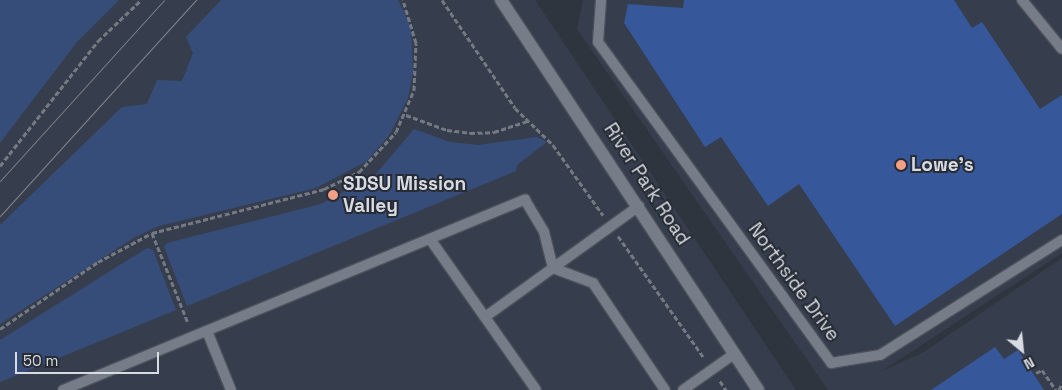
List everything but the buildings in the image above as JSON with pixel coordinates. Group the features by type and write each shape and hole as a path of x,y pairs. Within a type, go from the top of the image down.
{"street":[{"name":"River Park Road","path":"501,0 639,206 758,390"}],"lane":[{"name":"Northside Drive","path":"601,0 598,42 831,363 880,355 1062,240"},
{"path":"1022,0 1062,49"},
{"path":"63,390 524,200 544,232 553,268"},
{"path":"485,317 639,206"},
{"path":"430,239 536,390"},
{"path":"553,268 593,283 664,390"},
{"path":"207,331 231,390"},
{"path":"683,390 734,354"}],"path":[{"path":"0,166 98,41 141,0"},
{"path":"0,329 98,262 152,233 324,189 358,172 382,150 406,115 418,66 403,0"},
{"path":"442,0 528,121 553,145 726,390"},
{"path":"406,115 426,124 470,133 494,132 528,121"},
{"path":"152,233 193,337"},
{"path":"1036,373 1042,370 1056,390"},
{"path":"1060,390 1062,382"}],"shaded area":[{"name":"SDSU Mission Valley","path":"0,0 535,0 796,390 0,390"},
{"path":"0,0 119,0 77,42 0,143"},
{"path":"221,0 398,0 411,27 413,72 408,98 390,134 367,161 316,188 159,226 135,237 0,324 0,225 122,107 147,104 157,80 182,81 193,53 186,37"},
{"name":"Lowe's","path":"583,0 1062,0 1062,253 882,371 922,353 1062,258 1062,390 828,390 577,29"},
{"path":"414,129 450,142 478,145 537,137 547,142 517,165 516,171 187,306 164,247 167,243 321,204 375,175"},
{"path":"147,248 153,250 176,310 0,382 0,340"}],"tram line":[{"path":"0,181 164,0"},
{"path":"0,216 196,0"}],"place":[{"name":"Lowe's","path":"901,165"},
{"name":"SDSU Mission Valley","path":"333,195"}]}
